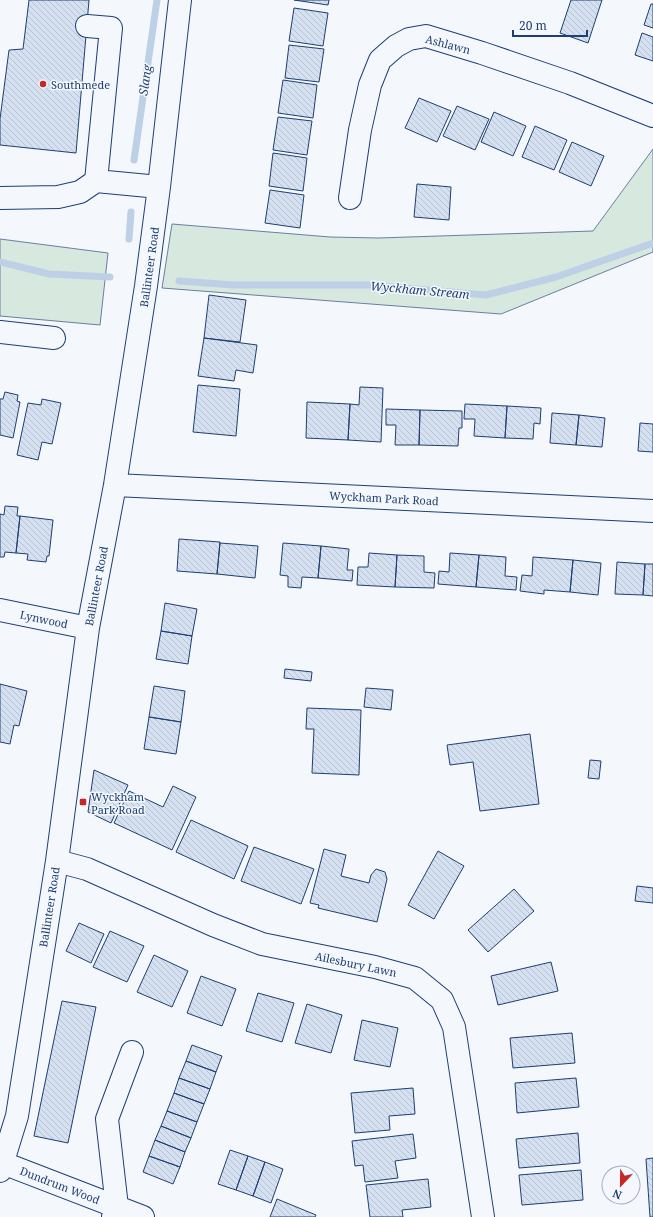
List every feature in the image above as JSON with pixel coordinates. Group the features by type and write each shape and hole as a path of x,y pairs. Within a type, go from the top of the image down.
{"street":[{"name":"Ballinteer Road","path":"1,1167 17,1116 57,861 88,628 115,485 148,279 180,0"},
{"path":"87,26 111,28 96,181"},
{"name":"Ashlawn","path":"350,198 360,130 370,85 380,60 396,46 409,38 426,36 475,51 570,83 653,116"},
{"path":"0,198 58,197 80,192 96,181 159,187"},
{"path":"0,332 54,338"},
{"name":"Wyckham Park Road","path":"115,485 653,511"},
{"name":"Lynwood","path":"0,610 88,628"},
{"name":"Ailesbury Lawn","path":"57,861 87,869 213,925 262,944 375,967 415,978 442,1000 454,1027 483,1217"},
{"name":"Dundrum Wood","path":"115,1212 107,1119 132,1052"},
{"name":"Dundrum Wood","path":"1,1167 115,1212 143,1217"}],"shaded area":[{"path":"653,149 653,252 501,314 162,288 172,224 330,237 378,238 593,231"},
{"path":"0,239 108,253 100,325 0,316"}],"building":[{"name":"Southmede","path":"29,0 89,0 76,153 0,145 0,119 9,50 23,49"},
{"path":"294,0 329,0 328,5"},
{"path":"571,0 602,0 588,43 560,33"},
{"path":"651,4 653,4 653,28 644,25"},
{"path":"294,8 328,13 323,46 289,41"},
{"path":"642,33 653,37 653,61 635,55"},
{"path":"289,45 324,49 319,82 285,78"},
{"path":"283,80 317,85 313,118 278,113"},
{"path":"419,98 451,111 437,142 405,128"},
{"path":"457,106 489,119 475,150 443,136"},
{"path":"494,112 526,126 513,156 481,142"},
{"path":"278,117 312,121 307,155 273,150"},
{"path":"535,126 567,140 554,170 522,157"},
{"path":"572,142 604,156 591,186 559,172"},
{"path":"273,153 307,158 303,191 269,186"},
{"path":"417,184 451,187 449,220 414,217"},
{"path":"270,190 304,195 300,228 265,223"},
{"path":"209,295 246,300 240,342 204,338"},
{"path":"204,338 257,345 253,373 236,370 234,381 198,376"},
{"path":"198,385 240,389 236,436 193,432"},
{"path":"360,387 383,388 381,442 348,440 350,404 359,405"},
{"path":"5,392 18,395 17,401 20,402 13,438 0,435 0,399 3,399"},
{"path":"42,399 61,403 52,444 42,442 38,460 17,455 28,403 41,405"},
{"path":"307,402 350,404 348,440 306,438"},
{"path":"465,404 507,406 505,438 474,436 475,419 464,419"},
{"path":"507,406 541,408 540,424 534,423 533,439 505,438"},
{"path":"386,409 420,410 419,445 395,445 396,425 386,425"},
{"path":"420,410 462,411 462,428 459,428 458,446 419,445"},
{"path":"552,413 579,415 576,445 550,443"},
{"path":"579,415 605,418 602,447 576,445"},
{"path":"640,423 653,424 653,452 638,451"},
{"path":"5,506 18,507 17,516 20,516 16,553 5,552 4,557 0,557 0,514 4,515"},
{"path":"20,516 53,520 49,556 47,556 46,562 27,560 28,554 16,553"},
{"path":"179,539 220,542 217,574 177,571"},
{"path":"220,543 258,546 255,578 217,574"},
{"path":"283,543 321,546 318,578 302,577 301,588 288,587 288,576 280,575"},
{"path":"321,546 349,549 347,570 353,570 352,581 318,578"},
{"path":"369,553 397,555 395,587 357,585 358,567 368,567"},
{"path":"450,553 479,555 476,587 438,584 439,571 449,572"},
{"path":"397,555 424,556 424,572 435,573 434,588 395,587"},
{"path":"479,555 506,557 505,576 517,577 516,590 476,587"},
{"path":"533,557 573,560 570,592 544,590 544,594 520,591 522,575 532,576"},
{"path":"573,560 601,563 598,595 570,592"},
{"path":"617,562 645,564 643,595 615,594"},
{"path":"645,564 653,564 653,596 643,595"},
{"path":"165,603 197,609 192,636 161,631"},
{"path":"161,631 192,636 188,664 156,659"},
{"path":"285,669 312,672 311,681 284,678"},
{"path":"0,684 27,691 19,726 14,725 10,744 0,742"},
{"path":"154,686 185,691 181,722 149,717"},
{"path":"366,688 393,690 391,710 364,707"},
{"path":"307,708 361,710 359,775 312,773 314,729 306,729"},
{"path":"149,717 181,722 176,754 144,749"},
{"path":"530,734 539,804 480,811 473,762 450,765 447,745"},
{"path":"590,760 601,761 599,779 588,778"},
{"path":"94,770 128,785 111,823 88,812"},
{"path":"173,786 196,797 172,850 114,823 129,791 163,807"},
{"path":"191,820 248,846 234,879 176,852"},
{"path":"254,847 314,869 301,904 241,881"},
{"path":"324,849 346,855 341,876 369,883 371,875 376,869 385,872 387,879 377,922 318,908 319,905 310,903"},
{"path":"438,851 464,866 434,919 408,905"},
{"path":"637,886 653,888 653,903 635,901"},
{"path":"514,889 534,911 488,952 468,930"},
{"path":"79,923 104,934 91,963 66,951"},
{"path":"110,931 144,946 127,982 93,967"},
{"path":"154,955 188,971 172,1007 137,992"},
{"path":"551,962 558,991 498,1005 491,976"},
{"path":"201,976 236,989 222,1026 187,1013"},
{"path":"258,993 294,1003 282,1042 246,1031"},
{"path":"62,1001 96,1007 68,1143 34,1136"},
{"path":"307,1004 342,1015 331,1053 295,1043"},
{"path":"362,1020 398,1028 390,1067 354,1060"},
{"path":"572,1033 575,1063 513,1068 510,1038"},
{"path":"192,1045 222,1056 216,1072 186,1061"},
{"path":"186,1061 216,1072 210,1089 179,1078"},
{"path":"179,1078 210,1089 204,1104 174,1093"},
{"path":"576,1078 579,1107 517,1113 515,1083"},
{"path":"413,1088 415,1114 389,1116 390,1130 355,1133 351,1093"},
{"path":"174,1093 204,1104 197,1122 167,1111"},
{"path":"167,1111 197,1122 191,1138 161,1126"},
{"path":"161,1126 191,1138 185,1152 155,1140"},
{"path":"578,1133 580,1163 519,1168 516,1139"},
{"path":"413,1134 416,1158 395,1161 398,1178 365,1182 363,1165 355,1166 352,1141"},
{"path":"155,1140 185,1152 180,1167 149,1156"},
{"path":"230,1150 248,1156 236,1190 218,1184"},
{"path":"149,1156 180,1167 173,1184 143,1172"},
{"path":"248,1156 265,1162 253,1196 236,1190"},
{"path":"653,1158 653,1217 650,1217 646,1159"},
{"path":"265,1162 283,1169 271,1203 253,1196"},
{"path":"581,1170 583,1200 522,1205 519,1175"},
{"path":"428,1179 431,1207 402,1210 403,1217 370,1217 366,1185"},
{"path":"277,1199 316,1215 315,1217 270,1217"}],"waterway":[{"name":"Slang","path":"134,160 157,0"},
{"name":"Slang","path":"129,239 131,212"},
{"name":"Wyckham Stream","path":"179,281 233,285 369,285 486,295 556,277 653,243"},
{"name":"Slang","path":"0,262 49,274 110,277"}],"place":[{"name":"Southmede","path":"43,84"},
{"name":"Wyckham Park Road","path":"83,802"}]}
